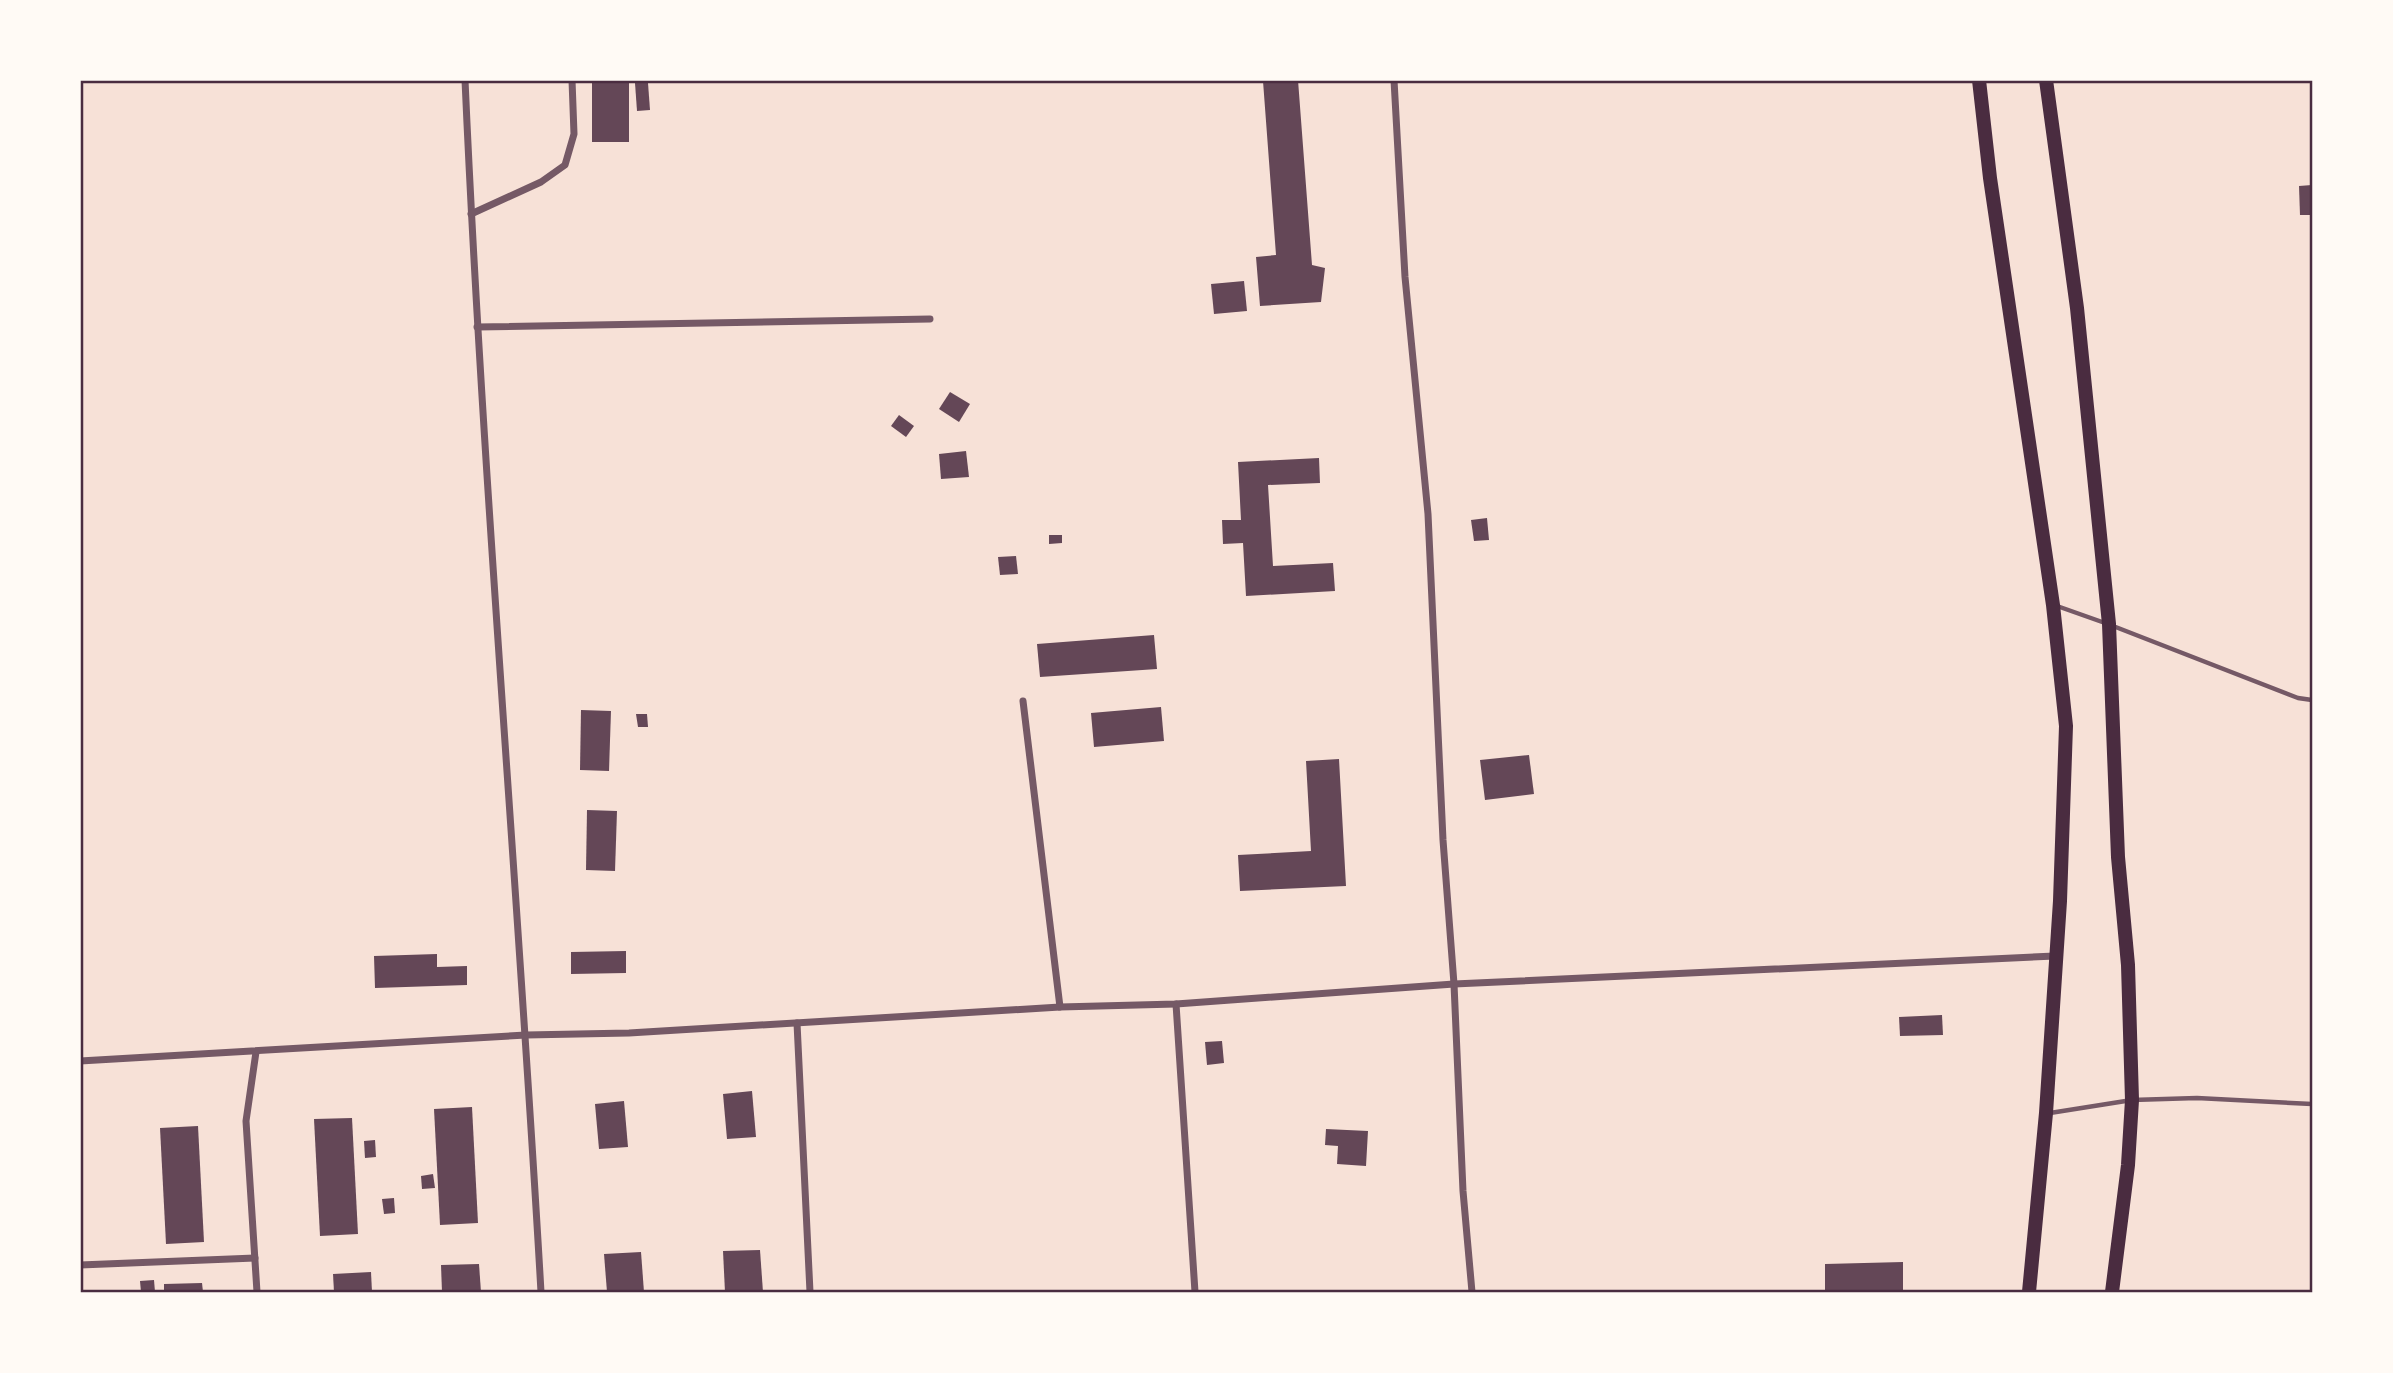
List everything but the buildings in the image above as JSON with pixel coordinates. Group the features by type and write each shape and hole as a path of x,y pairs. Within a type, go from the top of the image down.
{"highway":[{"path":"1979,80 1990,178 2053,605 2066,726 2060,901 2046,1113 2029,1293"},
{"path":"2046,80 2077,308 2109,624 2118,857 2128,965 2132,1100 2128,1165 2112,1293"}],"street":[{"path":"465,80 477,327 541,1293"},
{"path":"471,214 541,182 565,165 574,134 572,80"},
{"path":"1394,80 1405,278 1428,514 1433,660 1454,984 1463,1191 1472,1293"},
{"path":"477,327 930,319"},
{"path":"1023,701 1060,1007"},
{"path":"80,1061 526,1035 629,1033 1060,1007 1176,1004 1454,984 2055,956"},
{"path":"1176,1004 1195,1293"},
{"path":"797,1023 810,1293"},
{"path":"256,1052 246,1121 257,1293"},
{"path":"80,1265 255,1258"}],"lane":[{"path":"2053,605 2109,624 2298,698 2312,700"},
{"path":"2046,1113 2132,1100 2197,1098 2312,1104"}]}
